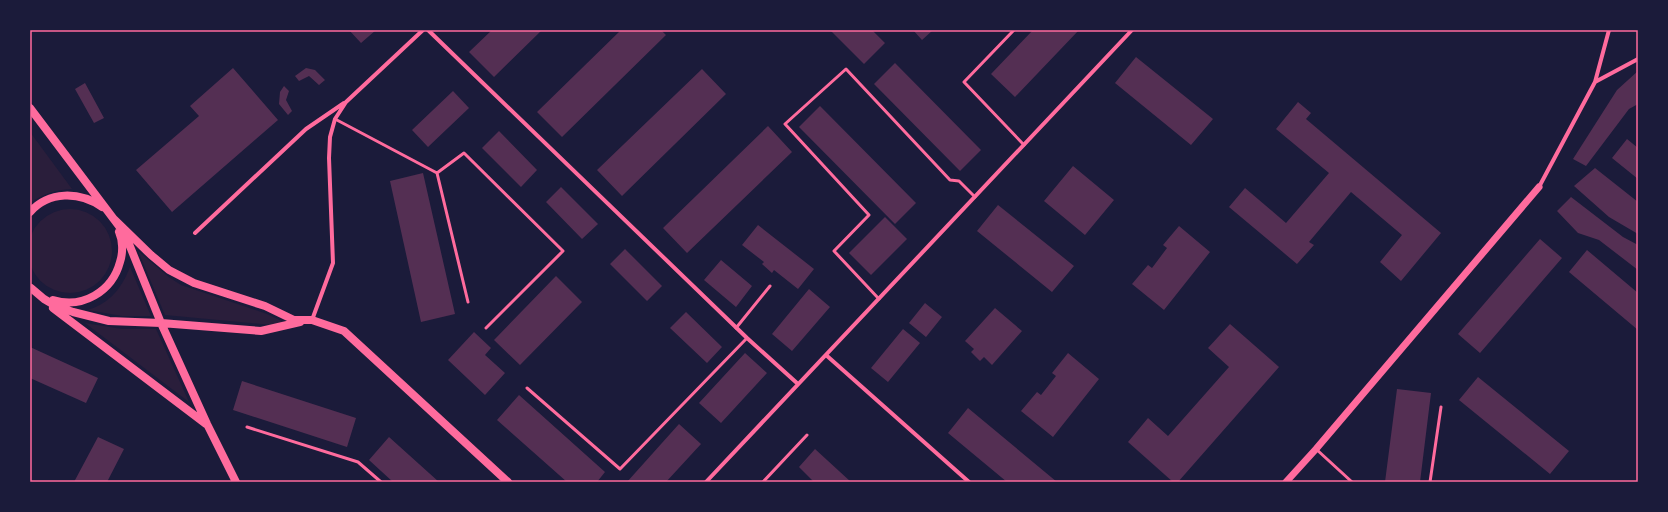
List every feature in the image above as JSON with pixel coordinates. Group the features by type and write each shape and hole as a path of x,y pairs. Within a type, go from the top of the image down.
{"main road":[{"path":"30,108 125,234 161,323 207,424 236,482"},
{"path":"30,212 48,199 62,195 78,196 92,200 104,208 151,255 181,277 194,283 265,306 294,320 312,320 344,331 508,482"},
{"path":"30,287 45,298 62,303 80,302 95,296 109,285 118,271 123,254 121,236 114,219"},
{"path":"30,287 44,299 56,306 109,321 161,323 261,331 312,320"},
{"path":"30,287 43,300 207,424"}],"street":[{"path":"195,233 306,129 346,102 423,30"},
{"path":"428,30 736,328 798,384"},
{"path":"707,480 1132,30"},
{"path":"1286,482 1316,449 1539,187 1595,82 1609,30"},
{"path":"1595,82 1638,60"},
{"path":"312,320 333,263 329,158 330,137 335,119 346,102"},
{"path":"826,354 969,482"}],"lane":[{"path":"1014,30 964,82 1024,145"},
{"path":"879,299 834,251 869,215 785,124 846,69 950,180 959,181 975,197"},
{"path":"335,119 437,173 468,302"},
{"path":"437,173 464,153 563,251 486,328"},
{"path":"736,328 770,286"},
{"path":"527,388 620,469 747,338"},
{"path":"1430,482 1442,407"},
{"path":"247,427 358,462 381,482"},
{"path":"763,482 807,435"},
{"path":"1316,449 1352,482"},
{"path":"707,480 713,482"}],"shaded area":[{"path":"30,132 72,189 50,193 30,203"},
{"path":"70,209 86,212 100,221 109,235 112,251 109,267 100,281 86,290 70,293 54,290 40,281 31,267 28,251 31,235 40,221 54,212"},
{"path":"138,251 170,278 181,285 267,314 294,327 165,315"},
{"path":"130,267 151,316 122,316 88,310 103,303 114,294 123,282"},
{"path":"85,323 122,329 156,329 189,402"}],"building":[{"path":"349,30 376,30 361,43"},
{"path":"492,30 542,30 494,77 469,52"},
{"path":"621,30 661,30 666,35 562,137 537,112"},
{"path":"830,30 872,30 885,43 864,64"},
{"path":"913,30 933,30 922,40"},
{"path":"1033,30 1079,30 1015,97 991,74"},
{"path":"1136,57 1213,119 1191,145 1115,83"},
{"path":"895,63 981,150 960,171 874,84"},
{"path":"233,68 278,120 172,212 136,170 199,116 190,106"},
{"path":"306,68 315,70 325,80 319,85 309,76 299,81 295,76"},
{"path":"702,69 726,94 622,196 597,170"},
{"path":"1638,71 1638,104 1629,109 1586,166 1573,159 1617,90"},
{"path":"85,83 104,118 94,123 75,89"},
{"path":"284,86 289,91 286,100 292,111 288,115 279,104 280,92"},
{"path":"453,91 469,108 428,147 412,130"},
{"path":"1298,102 1311,113 1306,119 1441,233 1401,281 1380,262 1402,235 1351,192 1309,242 1314,245 1297,264 1229,207 1245,188 1286,223 1329,173 1276,129"},
{"path":"820,106 916,203 895,224 799,127"},
{"path":"768,126 792,152 687,253 663,228"},
{"path":"499,131 537,170 521,187 482,148"},
{"path":"1627,139 1638,148 1638,179 1612,158"},
{"path":"1073,166 1114,200 1085,235 1044,201"},
{"path":"1595,168 1638,202 1638,234 1609,217 1574,186"},
{"path":"423,173 455,314 421,322 390,181"},
{"path":"561,187 598,224 582,239 546,202"},
{"path":"1571,197 1623,237 1638,245 1638,270 1599,240 1578,233 1557,211"},
{"path":"998,205 1074,266 1052,292 977,231"},
{"path":"885,217 907,239 871,275 849,253"},
{"path":"758,225 814,269 798,289 774,270 772,273 762,264 764,262 742,245"},
{"path":"1179,226 1210,252 1164,310 1132,284 1148,265 1152,268 1167,248 1163,245"},
{"path":"1540,239 1562,258 1480,353 1458,334"},
{"path":"625,249 662,286 647,301 610,264"},
{"path":"1587,250 1638,293 1638,330 1569,272"},
{"path":"721,260 752,286 736,307 704,280"},
{"path":"556,276 582,302 520,365 494,340"},
{"path":"809,289 830,307 792,351 772,334"},
{"path":"925,303 942,317 926,337 909,323"},
{"path":"995,308 1022,331 992,365 984,357 980,361 971,352 974,349 965,341"},
{"path":"686,312 722,347 707,363 670,328"},
{"path":"1230,324 1279,367 1178,482 1173,482 1128,442 1148,418 1168,436 1229,367 1208,348"},
{"path":"903,329 920,343 888,382 871,368"},
{"path":"474,332 491,348 485,355 505,373 485,395 448,360"},
{"path":"30,347 98,378 86,403 30,378"},
{"path":"745,353 767,373 721,423 699,403"},
{"path":"1068,353 1099,379 1053,437 1021,411 1037,392 1041,395 1056,376 1052,373"},
{"path":"1478,377 1569,451 1550,474 1459,400"},
{"path":"242,381 356,418 347,447 233,410"},
{"path":"1397,389 1431,393 1420,482 1385,482"},
{"path":"519,395 605,472 597,482 567,482 497,420"},
{"path":"968,408 1057,482 1007,482 948,433"},
{"path":"679,424 701,444 666,482 627,482"},
{"path":"98,437 124,449 107,482 74,482"},
{"path":"389,437 439,482 393,482 369,460"},
{"path":"815,449 851,482 814,482 799,467"}]}
